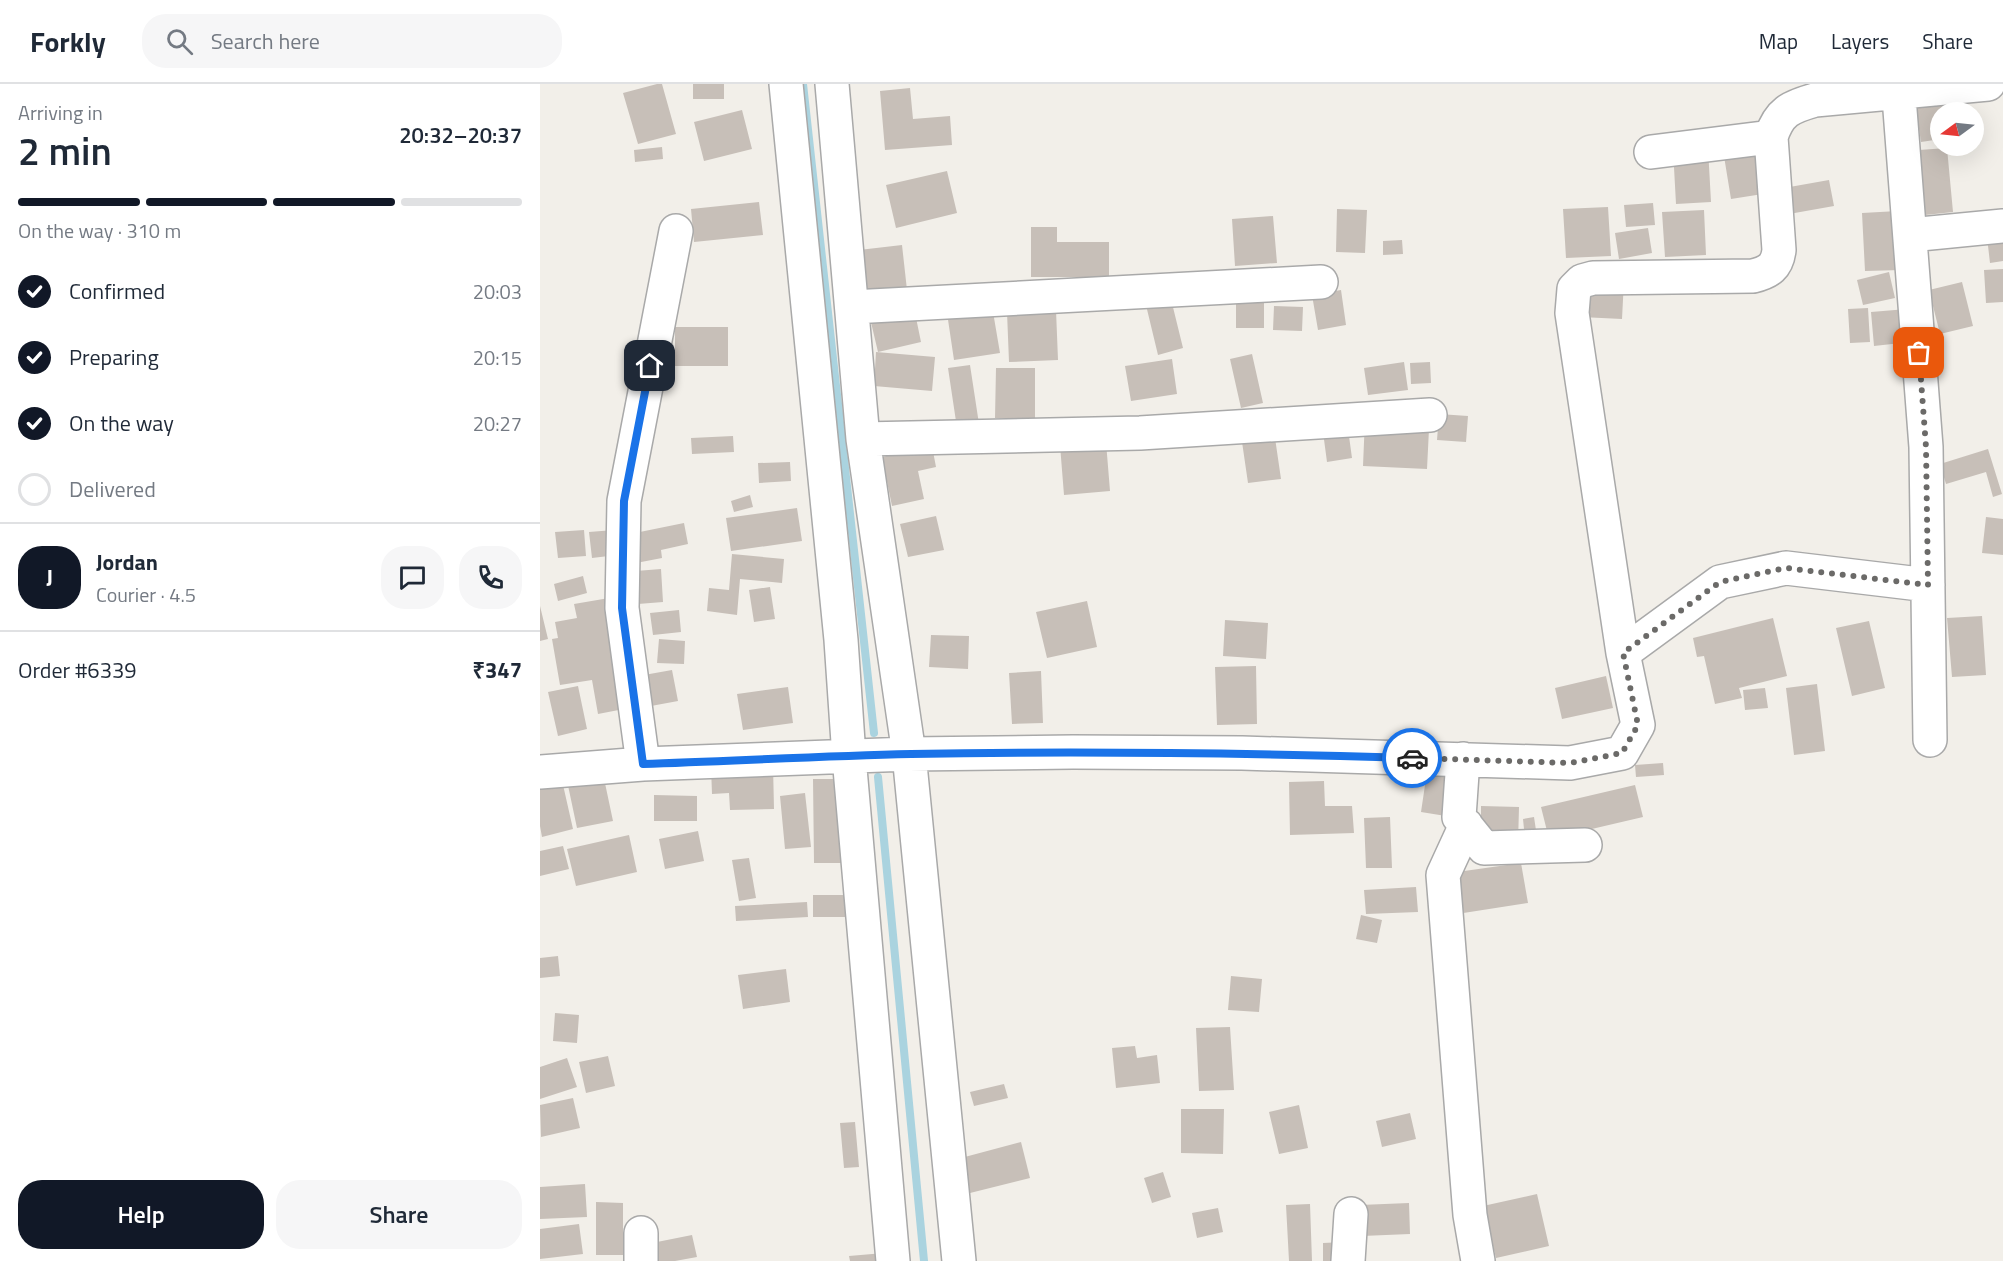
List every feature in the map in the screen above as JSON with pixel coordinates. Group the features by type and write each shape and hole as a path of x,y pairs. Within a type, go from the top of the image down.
{"street":[{"path":"786,84 841,640 893,1261"},
{"path":"832,84 863,439 909,754 959,1261"},
{"path":"540,772 643,764 909,754 1242,753 1570,763 1622,753 1638,725 1623,653 1572,314 1574,288 1582,280 1593,278 1753,276 1773,268 1778,260 1779,250 1771,137 1775,123 1784,112 1815,100 1899,88 1988,84"},
{"path":"1899,88 1926,447 1930,740"},
{"path":"1651,152 1771,137"},
{"path":"1910,235 2003,226"},
{"path":"643,764 622,608 624,501 676,231"},
{"path":"852,307 1321,282"},
{"path":"863,439 1140,433 1430,415"},
{"path":"1623,653 1720,582 1786,568 1928,585"},
{"path":"1463,759 1459,817 1484,848 1585,845"},
{"path":"1466,825 1443,875 1470,1215 1478,1261"},
{"path":"1348,1261 1351,1214"}],"building":[{"path":"662,84 676,134 638,144 623,93"},
{"path":"693,84 724,84 724,99 693,99"},
{"path":"910,88 913,119 950,116 952,145 885,150 880,91"},
{"path":"1945,95 1946,102 1930,102 1930,141 1921,142 1918,122 1907,124 1904,100"},
{"path":"742,110 752,149 704,161 694,122"},
{"path":"1760,138 1769,193 1731,199 1722,144"},
{"path":"662,147 663,159 635,162 634,150"},
{"path":"1708,148 1711,202 1676,204 1673,149"},
{"path":"1930,149 1930,156 1948,156 1953,212 1925,215 1919,150"},
{"path":"947,171 957,213 896,228 886,185"},
{"path":"1829,180 1834,206 1789,214 1784,188"},
{"path":"759,202 763,235 694,242 691,209"},
{"path":"1653,203 1655,225 1626,227 1624,205"},
{"path":"1608,207 1611,256 1566,258 1563,209"},
{"path":"1337,209 1367,210 1365,253 1336,252"},
{"path":"1704,210 1706,255 1665,257 1662,212"},
{"path":"1898,211 1901,270 1865,271 1862,213"},
{"path":"1273,216 1277,263 1235,266 1232,219"},
{"path":"1031,227 1057,227 1057,242 1109,242 1109,277 1031,277"},
{"path":"1648,228 1652,253 1619,259 1615,233"},
{"path":"2003,235 2003,261 1990,263 1987,237"},
{"path":"1402,240 1403,254 1383,255 1383,241"},
{"path":"902,245 907,290 864,295 859,250"},
{"path":"2003,269 2003,302 1986,303 1984,270"},
{"path":"1889,272 1895,298 1863,305 1857,280"},
{"path":"1583,278 1624,280 1622,319 1581,317"},
{"path":"1962,282 1973,326 1940,334 1929,290"},
{"path":"1236,287 1264,287 1264,328 1236,328"},
{"path":"1341,290 1346,325 1318,330 1312,295"},
{"path":"1170,295 1183,348 1158,355 1145,301"},
{"path":"992,306 1000,353 954,360 947,313"},
{"path":"1274,306 1303,307 1302,331 1273,330"},
{"path":"914,308 921,342 878,352 870,318"},
{"path":"1868,308 1870,342 1850,343 1848,309"},
{"path":"1907,309 1910,342 1874,346 1871,312"},
{"path":"1056,310 1058,360 1009,362 1007,312"},
{"path":"675,327 728,327 728,366 675,366"},
{"path":"876,352 935,357 932,391 874,386"},
{"path":"1252,354 1263,403 1241,408 1230,359"},
{"path":"1172,359 1177,394 1131,401 1125,366"},
{"path":"1404,362 1408,390 1368,395 1364,368"},
{"path":"1430,362 1431,383 1411,384 1410,363"},
{"path":"970,365 979,424 957,428 948,368"},
{"path":"996,368 1035,368 1035,419 995,418"},
{"path":"1439,414 1468,416 1466,442 1437,440"},
{"path":"1365,418 1429,429 1427,469 1363,466"},
{"path":"1348,429 1352,458 1327,462 1323,432"},
{"path":"1274,431 1281,479 1248,483 1241,435"},
{"path":"733,436 734,452 692,454 691,438"},
{"path":"1106,442 1110,491 1064,495 1060,445"},
{"path":"932,446 936,467 918,471 924,499 892,506 882,457"},
{"path":"1988,449 2002,494 1993,497 1986,472 1946,484 1940,464"},
{"path":"790,462 791,481 759,483 758,463"},
{"path":"750,495 753,507 734,512 731,501"},
{"path":"797,508 802,541 731,551 726,518"},
{"path":"936,516 944,550 908,557 900,524"},
{"path":"1986,517 2003,519 2003,555 1982,553"},
{"path":"684,523 688,544 661,550 662,558 636,563 630,534"},
{"path":"584,530 586,556 558,558 555,532"},
{"path":"614,530 617,555 592,558 589,532"},
{"path":"732,554 784,559 782,583 740,579 737,615 707,611 709,588 729,590"},
{"path":"661,569 663,602 638,604 636,571"},
{"path":"583,576 587,593 558,601 554,584"},
{"path":"770,587 775,619 754,622 749,590"},
{"path":"615,597 629,708 598,714 592,680 560,685 552,639 558,638 555,622 577,618 574,604"},
{"path":"1087,601 1097,647 1047,658 1036,612"},
{"path":"540,606 548,639 540,641"},
{"path":"679,610 681,632 653,635 650,613"},
{"path":"1982,616 1986,675 1952,677 1947,618"},
{"path":"1773,618 1787,676 1739,688 1742,698 1715,704 1704,656 1697,657 1693,638"},
{"path":"1225,620 1268,623 1266,659 1223,656"},
{"path":"1869,621 1885,688 1852,696 1836,628"},
{"path":"931,635 969,636 968,669 929,667"},
{"path":"659,639 685,641 684,664 657,663"},
{"path":"1256,666 1257,724 1217,725 1215,667"},
{"path":"672,670 678,701 651,706 644,675"},
{"path":"1041,671 1043,723 1012,724 1009,673"},
{"path":"1606,676 1613,708 1562,719 1555,688"},
{"path":"1817,684 1825,751 1794,755 1786,688"},
{"path":"578,686 587,729 558,736 548,692"},
{"path":"788,687 793,723 743,730 737,694"},
{"path":"1765,688 1768,708 1745,710 1743,690"},
{"path":"1663,763 1664,775 1636,777 1635,765"},
{"path":"773,765 774,809 730,810 729,793 712,794 711,767"},
{"path":"1428,765 1459,770 1452,817 1421,812"},
{"path":"602,769 613,821 577,828 566,776"},
{"path":"561,776 573,829 542,837 540,781"},
{"path":"813,779 843,779 845,863 814,863"},
{"path":"1324,781 1325,806 1352,806 1354,833 1290,835 1289,782"},
{"path":"1635,785 1643,817 1549,839 1541,807"},
{"path":"805,793 811,847 785,849 780,796"},
{"path":"654,795 697,796 697,821 654,821"},
{"path":"1481,806 1519,807 1518,844 1481,843"},
{"path":"1390,817 1392,868 1366,868 1364,818"},
{"path":"1534,817 1537,837 1525,839 1523,819"},
{"path":"698,831 704,861 665,869 659,839"},
{"path":"629,835 637,872 576,886 567,849"},
{"path":"563,846 569,869 540,876 540,851"},
{"path":"749,858 756,898 739,901 732,860"},
{"path":"1521,863 1528,903 1457,914 1450,873"},
{"path":"1416,887 1418,912 1366,914 1364,890"},
{"path":"813,895 849,895 849,917 813,917"},
{"path":"807,902 808,917 736,921 735,906"},
{"path":"1361,915 1382,920 1377,943 1356,939"},
{"path":"558,956 560,976 540,978 540,958"},
{"path":"786,969 790,1002 743,1009 738,975"},
{"path":"1231,976 1262,979 1259,1012 1228,1010"},
{"path":"555,1013 579,1015 577,1043 553,1041"},
{"path":"1230,1027 1234,1090 1199,1091 1196,1028"},
{"path":"1135,1046 1137,1058 1157,1055 1160,1083 1116,1088 1112,1048"},
{"path":"608,1056 615,1086 586,1093 579,1062"},
{"path":"567,1058 577,1087 540,1099 540,1067"},
{"path":"1004,1084 1008,1098 974,1106 970,1092"},
{"path":"573,1098 580,1128 541,1137 540,1105"},
{"path":"1299,1105 1308,1148 1279,1154 1269,1112"},
{"path":"1181,1109 1224,1109 1223,1154 1181,1153"},
{"path":"1410,1113 1416,1139 1382,1147 1376,1121"},
{"path":"855,1122 859,1167 844,1168 840,1123"},
{"path":"1021,1142 1030,1178 970,1193 961,1158"},
{"path":"1163,1172 1171,1197 1152,1203 1144,1178"},
{"path":"585,1184 587,1217 540,1219 540,1187"},
{"path":"1537,1194 1549,1246 1496,1258 1483,1206"},
{"path":"596,1202 623,1203 623,1255 596,1255"},
{"path":"1409,1203 1410,1234 1362,1236 1360,1205"},
{"path":"1310,1204 1312,1261 1289,1261 1286,1205"},
{"path":"1218,1208 1223,1232 1197,1238 1192,1213"},
{"path":"579,1224 583,1254 540,1259 540,1229"},
{"path":"692,1235 697,1257 675,1261 650,1261 647,1244"},
{"path":"1344,1242 1344,1261 1323,1261 1323,1243"},
{"path":"884,1253 884,1261 850,1261 849,1256"}],"waterway":[{"path":"803,84 874,733"},
{"path":"878,777 924,1261"}],"way so far":[{"path":"1412,758 1570,763 1622,753 1638,725 1623,653 1720,582 1786,568 1928,585 1926,447 1919,353"}],"route":[{"path":"650,366 624,501 622,608 643,764 909,754 1073,752 1242,753 1412,758"}]}
